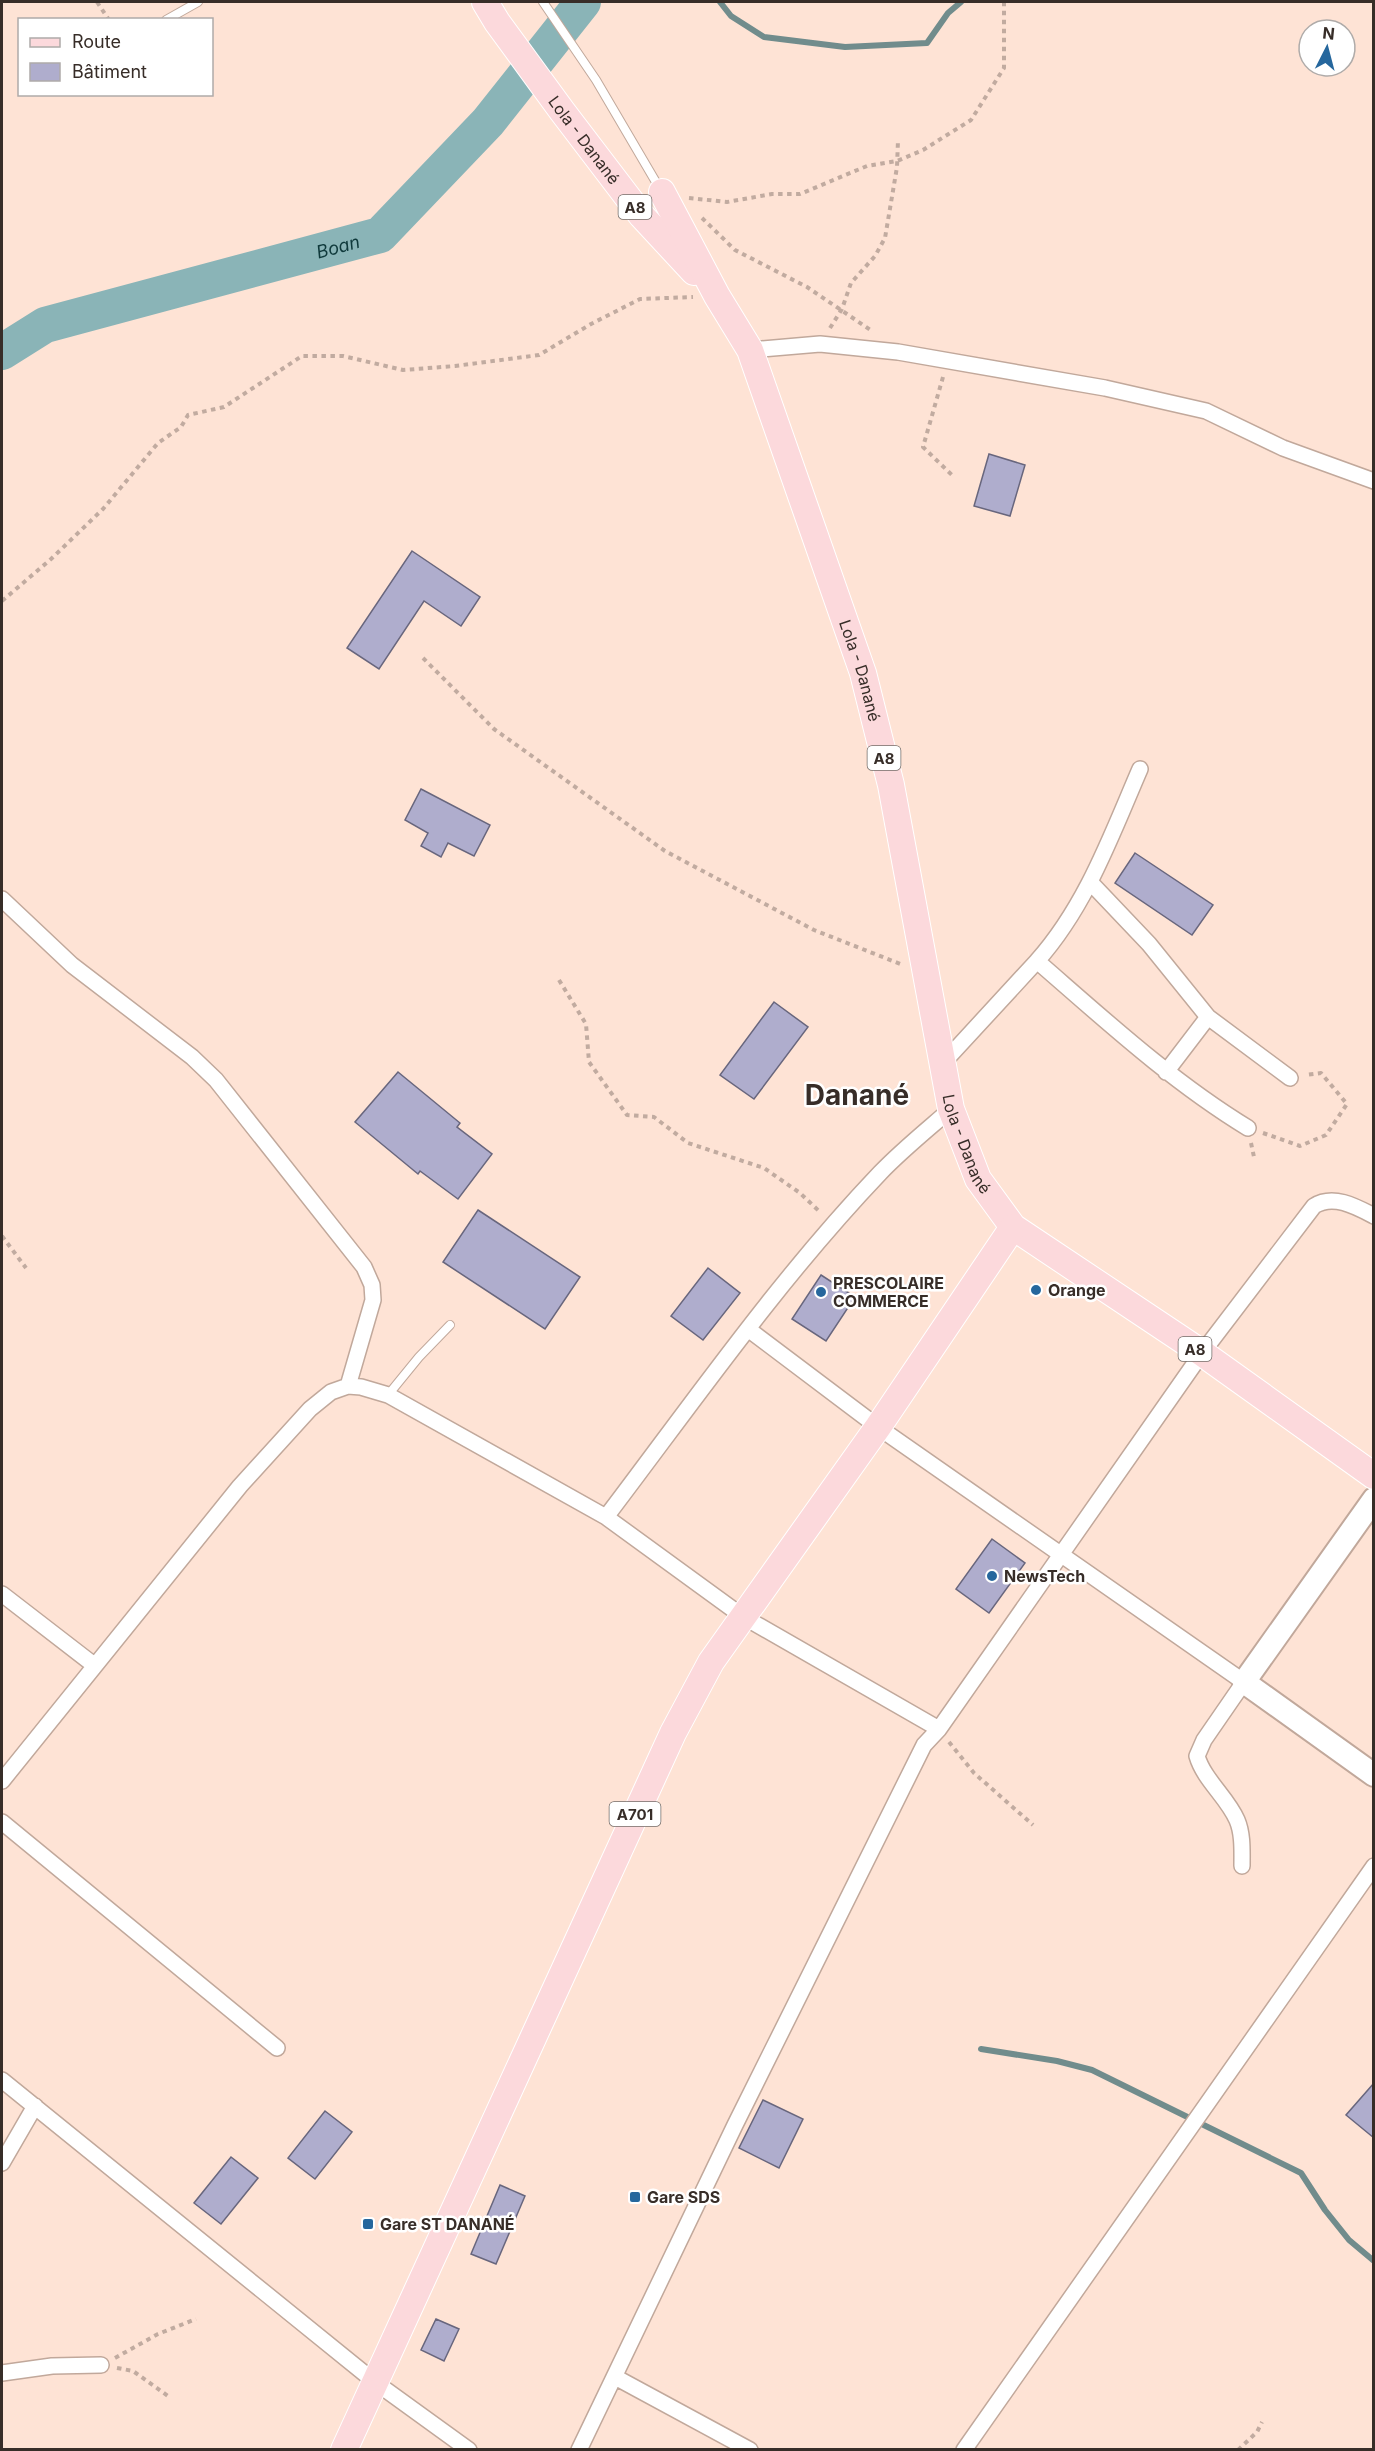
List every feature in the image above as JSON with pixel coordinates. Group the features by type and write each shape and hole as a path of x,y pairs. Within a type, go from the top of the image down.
{"main road":[{"name":"Lola - Danané","path":"491,12 562,111 642,216 717,296"},
{"name":"Lola - Danané","path":"662,192 717,296 750,350 863,673 891,785 951,1109 978,1179 1013,1227"},
{"name":"A8","path":"1013,1227 1202,1353 1374,1476"},
{"name":"A701","path":"344,2450 673,1733 711,1662 878,1426 1013,1227"}],"street":[{"path":"750,350 820,344 898,352 1105,388 1206,411 1283,448 1374,481"},
{"path":"944,1062 1053,943 1091,883 1140,769"},
{"path":"1091,883 1149,944 1208,1017 1290,1078"},
{"path":"2,899 72,964 192,1057 216,1080 364,1267 372,1285 373,1300 348,1386"},
{"path":"1037,961 1166,1072 1216,1109 1248,1128"},
{"path":"1166,1072 1208,1017"},
{"path":"606,1518 748,1329 833,1225 882,1172 951,1109"},
{"path":"579,2450 735,2125 924,1745 939,1729 1202,1353 1314,1206 1330,1200 1352,1205 1374,1216"},
{"path":"748,1329 878,1426 1245,1682 1374,1775"},
{"path":"2,1781 240,1486 317,1403 331,1392 348,1386 362,1387 388,1395 606,1518 742,1616 939,1729"},
{"path":"1242,1866 1242,1841 1238,1820 1203,1770 1197,1756 1204,1740 1374,1499"},
{"path":"2,1594 94,1665"},
{"path":"2,1822 277,2048"},
{"path":"964,2450 1374,1866"},
{"path":"2,2080 375,2382 469,2450"},
{"path":"2,2163 35,2106"},
{"path":"2,2373 52,2366 101,2365"},
{"path":"615,2377 750,2450"}],"lane":[{"path":"170,18 198,2"},
{"name":"Lola - Danané","path":"543,2 596,80 662,192"},
{"path":"388,1395 419,1357 450,1325"}],"path":[{"path":"97,2 107,18"},
{"path":"690,204 683,198 727,202 772,194 800,194 867,166 897,161 923,150 971,120 1004,68 1004,2"},
{"path":"820,344 842,309 851,283 875,256 885,238 898,140"},
{"path":"696,211 735,250 807,287 862,322 898,352"},
{"path":"2,601 51,559 103,509 158,442 181,427 188,415 224,407 302,356 343,356 403,370 539,355 591,324 640,299 717,296"},
{"path":"948,362 923,447 954,477"},
{"path":"423,658 494,729 665,851 814,930 926,974"},
{"path":"559,981 586,1024 589,1062 627,1115 654,1117 688,1143 764,1168 800,1193 833,1225"},
{"path":"1248,1128 1299,1146 1326,1135 1347,1104 1321,1073 1290,1078"},
{"path":"2,1236 26,1268"},
{"path":"939,1729 974,1773 1033,1825"},
{"path":"101,2365 158,2334 196,2319"},
{"path":"101,2365 133,2371 168,2396"},
{"path":"1238,2450 1257,2432 1262,2422"}],"building":[{"path":"989,454 1025,465 1010,516 974,506"},
{"path":"412,551 480,597 461,626 424,601 379,669 347,648"},
{"path":"421,789 490,825 474,856 448,843 441,857 421,846 428,833 405,820"},
{"path":"1135,853 1213,905 1192,935 1115,883"},
{"path":"774,1002 808,1027 754,1099 720,1075"},
{"path":"398,1072 460,1123 457,1127 492,1154 458,1199 420,1171 418,1174 355,1122"},
{"path":"478,1210 580,1277 545,1329 443,1262"},
{"path":"708,1268 740,1293 703,1340 671,1316"},
{"path":"821,1275 855,1297 826,1341 792,1319"},
{"path":"992,1539 1025,1563 989,1613 956,1589"},
{"path":"1374,2083 1374,2138 1346,2115"},
{"path":"763,2100 803,2119 779,2168 739,2148"},
{"path":"325,2111 352,2132 315,2179 288,2158"},
{"path":"231,2157 258,2178 221,2224 194,2203"},
{"path":"500,2185 525,2196 496,2264 471,2254"},
{"path":"436,2319 459,2329 444,2361 421,2350"}],"waterway":[{"name":"Boan","path":"2,352 45,325 380,235 488,122 583,2"},
{"path":"720,2 731,16 764,37 845,47 927,43 948,13 961,2"},
{"path":"981,2049 1057,2061 1092,2070 1301,2173 1325,2210 1349,2240 1374,2261"}],"place":[{"name":"Orange","path":"1036,1290"},
{"name":"PRESCOLAIRE COMMERCE","path":"821,1292"},
{"name":"NewsTech","path":"992,1576"},
{"name":"Gare SDS","path":"635,2197"},
{"name":"Gare ST DANANÉ","path":"368,2224"}],"district":[{"name":"Danané","path":"857,1095"}]}
